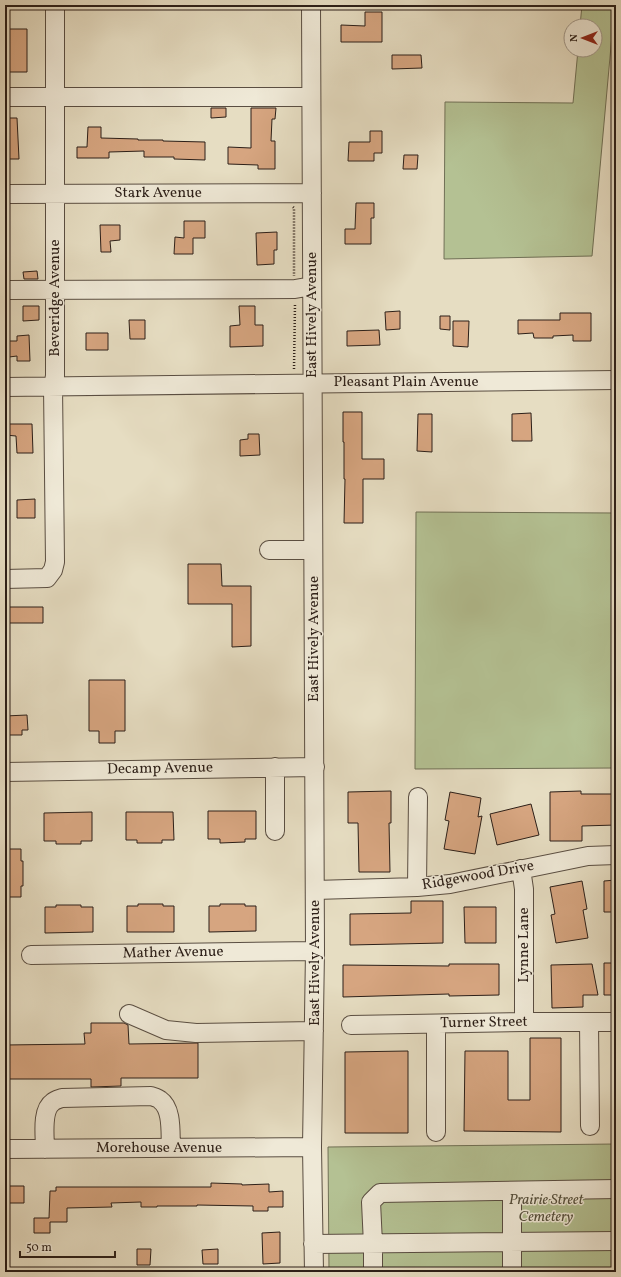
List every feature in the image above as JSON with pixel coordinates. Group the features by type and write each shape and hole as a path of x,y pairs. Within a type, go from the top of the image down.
{"street":[{"name":"Beveridge Avenue","path":"5,579 47,578 53,570 55,562 53,386 55,376 55,5"},
{"name":"East Hively Avenue","path":"311,5 315,890 312,1147 314,1272"},
{"path":"5,98 311,97"},
{"name":"Stark Avenue","path":"5,194 312,193"},
{"path":"5,290 294,289 312,286"},
{"name":"Pleasant Plain Avenue","path":"5,386 616,380"},
{"path":"269,550 313,550"},
{"name":"Decamp Avenue","path":"5,772 314,767"},
{"path":"275,768 275,831"},
{"path":"417,887 418,796"},
{"name":"Ridgewood Drive","path":"315,890 417,887 450,884 588,856 616,855"},
{"name":"Lynne Lane","path":"521,869 524,889 524,1022"},
{"name":"Mather Avenue","path":"31,955 315,952"},
{"path":"129,1014 166,1030 196,1033 314,1031"},
{"path":"588,1022 590,1126"},
{"name":"Turner Street","path":"351,1025 616,1022"},
{"path":"436,1024 436,1132"},
{"path":"45,1149 45,1120 47,1109 52,1102 62,1098 151,1096 160,1100 166,1107 169,1115 171,1148"},
{"name":"Morehouse Avenue","path":"5,1149 312,1147"},
{"path":"373,1272 371,1202 380,1193 616,1189"},
{"path":"512,1191 512,1272"},
{"path":"313,1244 616,1241"}],"green space":[{"path":"582,5 616,5 616,35 612,35 592,256 444,259 445,102 573,103 577,58 603,58 603,18 581,18"},
{"path":"416,512 616,513 616,768 415,769"},
{"name":"Prairie Street Cemetery","path":"616,1144 616,1272 329,1272 328,1147"}],"building":[{"path":"365,12 382,12 382,42 341,42 341,25 365,26"},
{"path":"6,29 27,29 27,72 7,72"},
{"path":"392,55 421,55 422,68 392,69"},
{"path":"211,108 226,108 226,117 211,118"},
{"path":"251,108 276,108 275,119 272,119 271,141 275,141 275,169 258,169 258,165 228,164 228,147 251,148"},
{"path":"5,118 17,118 19,159 5,159"},
{"path":"88,127 101,127 101,138 205,142 205,160 174,159 174,157 144,157 144,151 109,152 109,158 77,158 77,147 87,147"},
{"path":"370,131 382,131 382,153 374,153 374,161 348,161 349,142 370,142"},
{"path":"404,155 418,155 417,169 403,169"},
{"path":"356,203 374,203 374,218 371,218 371,244 345,244 345,229 355,229"},
{"path":"184,221 205,221 205,238 193,238 193,254 174,254 175,237 184,238"},
{"path":"100,225 120,225 120,240 110,241 111,252 101,252"},
{"path":"277,232 277,250 274,250 274,264 257,265 256,233"},
{"path":"37,271 38,279 24,279 23,272"},
{"path":"23,306 39,306 39,320 23,321"},
{"path":"239,306 255,306 255,325 263,325 263,346 230,347 230,326 240,325"},
{"path":"400,311 400,329 386,330 385,312"},
{"path":"560,313 591,313 591,341 573,341 573,335 553,336 553,338 534,338 533,333 518,334 518,320 560,320"},
{"path":"440,316 450,316 450,330 440,329"},
{"path":"129,320 145,320 145,339 130,339"},
{"path":"453,321 469,321 468,347 453,346"},
{"path":"379,330 380,345 347,346 347,331"},
{"path":"86,333 108,333 108,350 86,350"},
{"path":"29,335 30,361 17,361 17,356 9,357 9,341 17,341 17,336"},
{"path":"343,412 362,412 362,459 384,459 384,479 363,479 363,523 344,523 345,479"},
{"path":"531,413 532,441 512,441 512,414"},
{"path":"418,414 432,414 432,452 417,451"},
{"path":"5,424 32,424 33,453 17,453 16,436 5,435"},
{"path":"248,434 259,434 260,455 240,456 240,440 248,439"},
{"path":"35,499 35,518 17,518 17,500"},
{"path":"188,564 221,564 222,586 251,586 251,646 232,647 232,604 188,604"},
{"path":"5,607 43,607 43,623 5,623"},
{"path":"89,680 125,680 125,731 115,731 115,743 99,743 99,731 89,731"},
{"path":"27,715 28,730 22,730 22,735 5,735 5,716"},
{"path":"391,791 391,823 389,823 390,872 359,872 358,823 348,823 348,792"},
{"path":"581,791 581,794 616,794 616,825 582,826 582,841 550,841 550,792"},
{"path":"450,792 481,798 478,817 482,816 475,854 444,849 449,821 445,820"},
{"path":"531,804 539,835 497,845 490,814"},
{"path":"208,811 256,811 256,839 245,839 245,842 220,843 220,839 208,839"},
{"path":"92,812 92,841 81,841 81,844 56,844 56,841 44,841 44,813"},
{"path":"126,812 173,812 174,840 162,840 162,843 137,843 137,840 126,840"},
{"path":"5,849 21,849 21,861 23,861 23,886 21,886 21,897 5,897"},
{"path":"616,880 616,912 604,912 604,881"},
{"path":"582,881 587,909 583,910 588,938 556,943 551,915 555,914 550,887"},
{"path":"411,901 443,901 443,943 350,945 350,914 411,913"},
{"path":"138,904 163,904 163,906 174,906 174,932 127,932 127,906 138,906"},
{"path":"220,904 245,904 245,906 256,906 256,931 209,932 209,906 220,906"},
{"path":"56,905 81,905 81,907 93,907 93,932 45,933 45,907 56,907"},
{"path":"464,907 496,907 496,943 465,943"},
{"path":"604,963 616,963 616,995 604,995"},
{"path":"449,964 499,964 499,995 449,996 449,994 343,997 343,965 449,966"},
{"path":"592,964 598,995 583,995 583,1007 552,1008 551,965"},
{"path":"91,1023 124,1023 128,1025 129,1044 198,1043 198,1078 121,1078 121,1086 91,1087 91,1079 5,1079 5,1045 85,1044 84,1033 91,1033"},
{"path":"530,1038 561,1038 561,1132 464,1131 465,1051 508,1051 508,1100 530,1100"},
{"path":"408,1051 408,1133 345,1133 345,1052"},
{"path":"211,1183 242,1185 269,1184 269,1192 283,1191 283,1207 268,1207 268,1211 253,1211 253,1206 197,1205 141,1207 141,1202 111,1203 112,1207 67,1208 67,1222 50,1222 50,1233 34,1233 34,1218 49,1218 50,1191 56,1191 56,1187 211,1187"},
{"path":"5,1186 24,1186 24,1203 5,1203"},
{"path":"280,1232 280,1263 263,1264 262,1233"},
{"path":"137,1249 151,1249 150,1265 137,1265"},
{"path":"218,1249 218,1264 203,1264 202,1250"}]}
